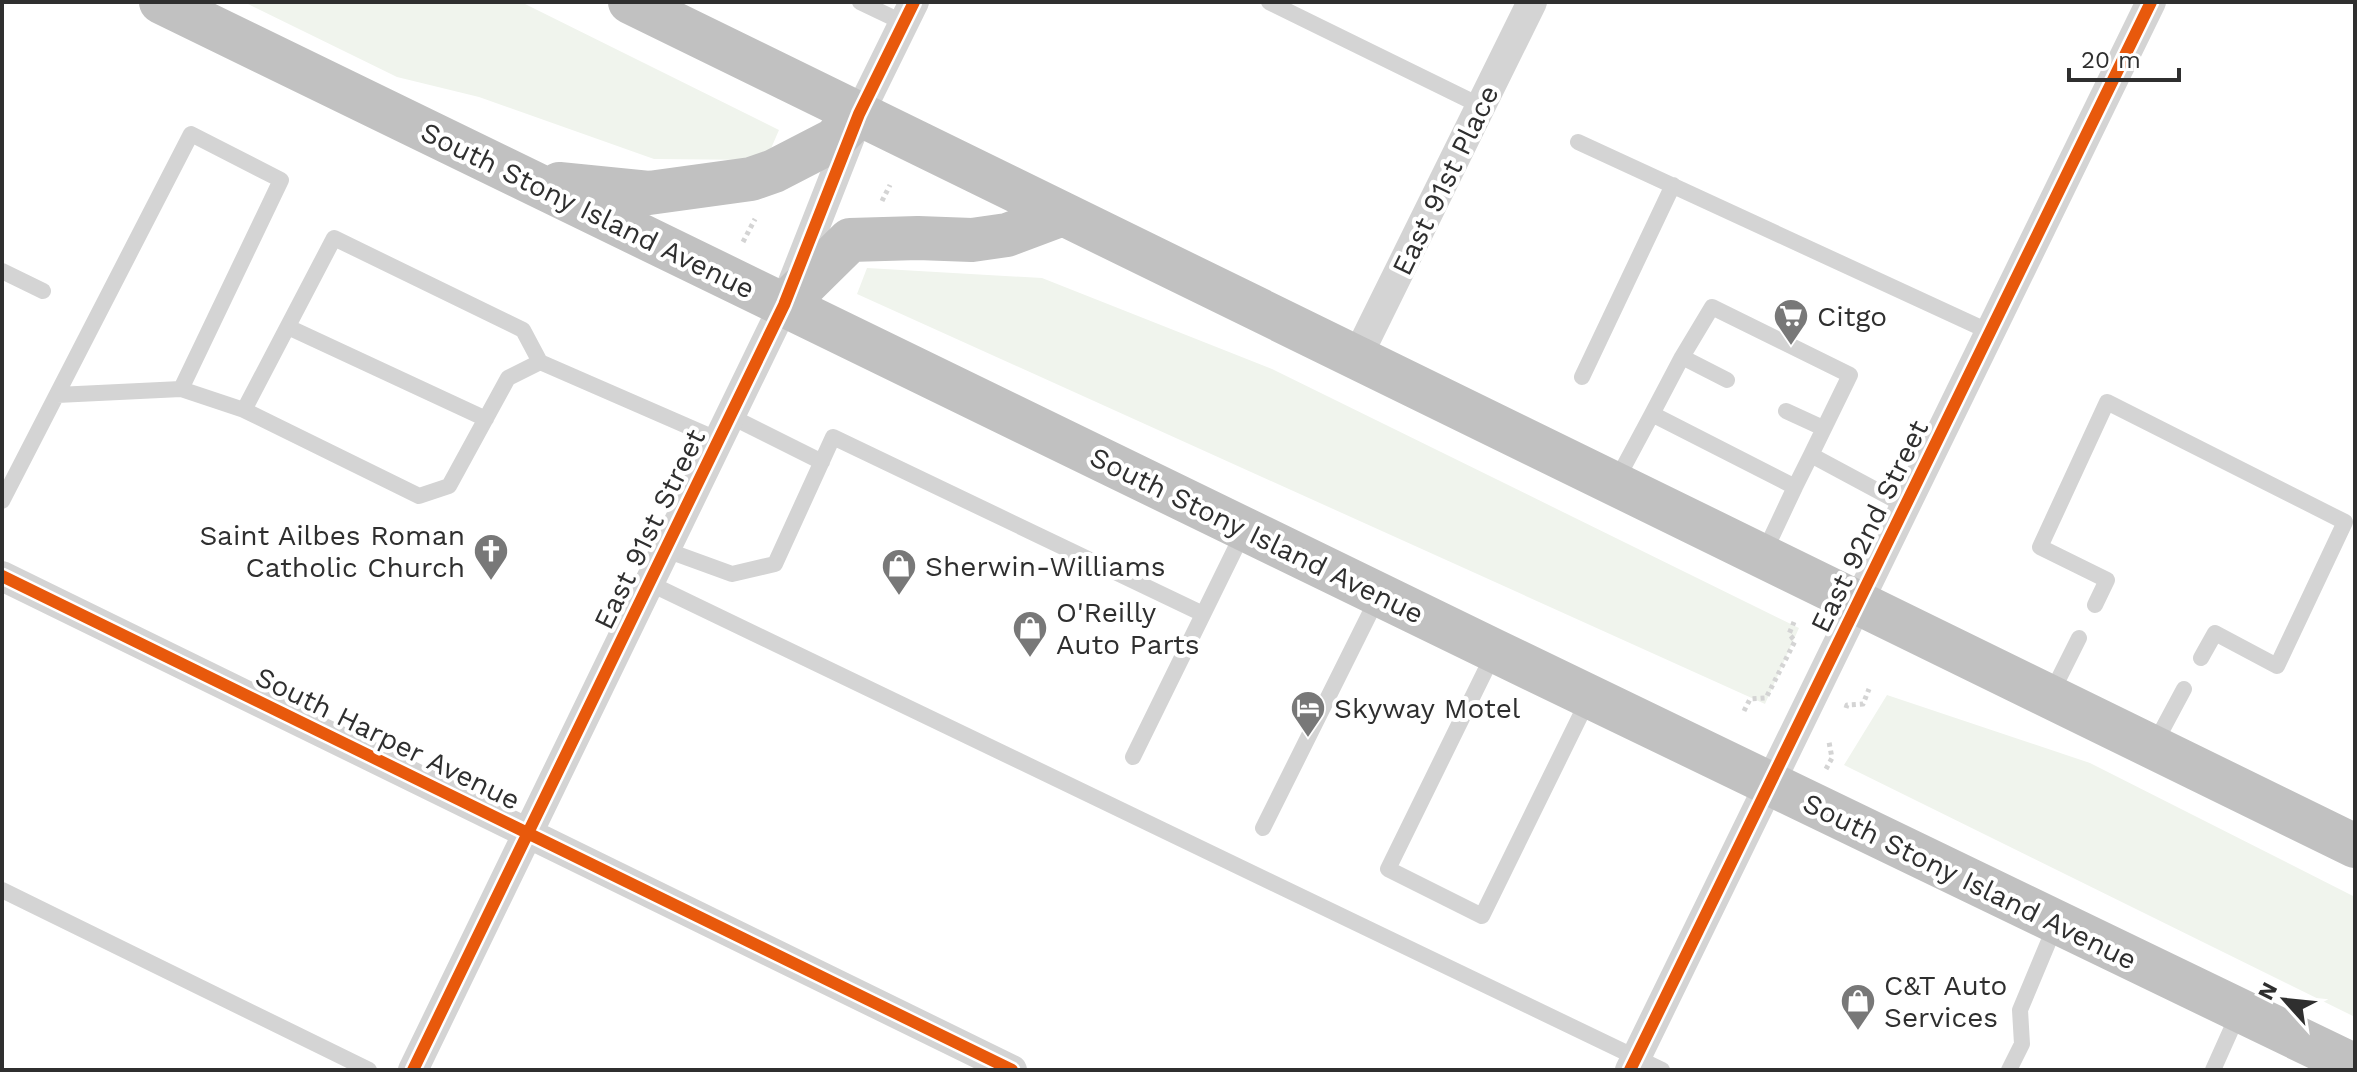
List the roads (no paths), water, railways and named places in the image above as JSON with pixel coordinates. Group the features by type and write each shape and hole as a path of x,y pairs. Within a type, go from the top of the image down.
{"highway":[{"name":"South Stony Island Avenue","path":"161,2 2355,1066"},
{"path":"656,8 859,114 2355,846"},
{"path":"533,182 649,193 751,179 774,171 834,140 859,114"},
{"path":"784,305 850,240 972,240 1007,235 1063,214"}],"street":[{"name":"East 91st Place","path":"1357,357 1532,2"},
{"name":"East 92nd Street","path":"1643,1066 1770,784 2151,2"},
{"name":"East 91st Street","path":"413,1070 784,305 859,114 909,12"},
{"name":"South Harper Avenue","path":"2,576 1012,1070"}],"lane":[{"path":"860,2 909,12"},
{"path":"1269,2 1481,106"},
{"path":"2,501 191,134 281,180 181,389"},
{"path":"1578,142 1990,332"},
{"path":"1582,377 1673,185"},
{"path":"244,410 334,238 523,330 540,362 822,462"},
{"path":"2,271 43,291"},
{"path":"1615,484 1712,307 1850,375 1762,556"},
{"path":"288,327 486,419"},
{"path":"1682,357 1727,380"},
{"path":"57,395 181,389 244,410 419,496 449,486 508,378 540,362"},
{"path":"2095,605 2107,580 2040,547 2107,402 2345,522 2277,666 2215,633 2201,658"},
{"path":"1786,411 1823,428"},
{"path":"1652,414 1795,487"},
{"path":"666,550 732,574 775,564 833,437 1203,614"},
{"path":"1811,455 1906,506"},
{"path":"1133,757 1245,529"},
{"path":"649,583 1643,1066"},
{"path":"1263,828 1379,595"},
{"path":"2050,696 2079,638"},
{"path":"1495,651 1388,869 1482,916 1589,697"},
{"path":"2153,747 2184,689"},
{"path":"2,890 369,1070"},
{"path":"2009,1070 2022,1044 2020,1010 2057,923"},
{"path":"2213,1070 2240,1011"}],"place":[{"name":"Citgo","path":"1791,347"},
{"name":"Saint Ailbes Roman Catholic Church","path":"491,582"},
{"name":"Sherwin-Williams","path":"899,597"},
{"name":"O'Reilly Auto Parts","path":"1030,659"},
{"name":"Skyway Motel","path":"1308,739"},
{"name":"C&T Auto Services","path":"1858,1032"}]}
